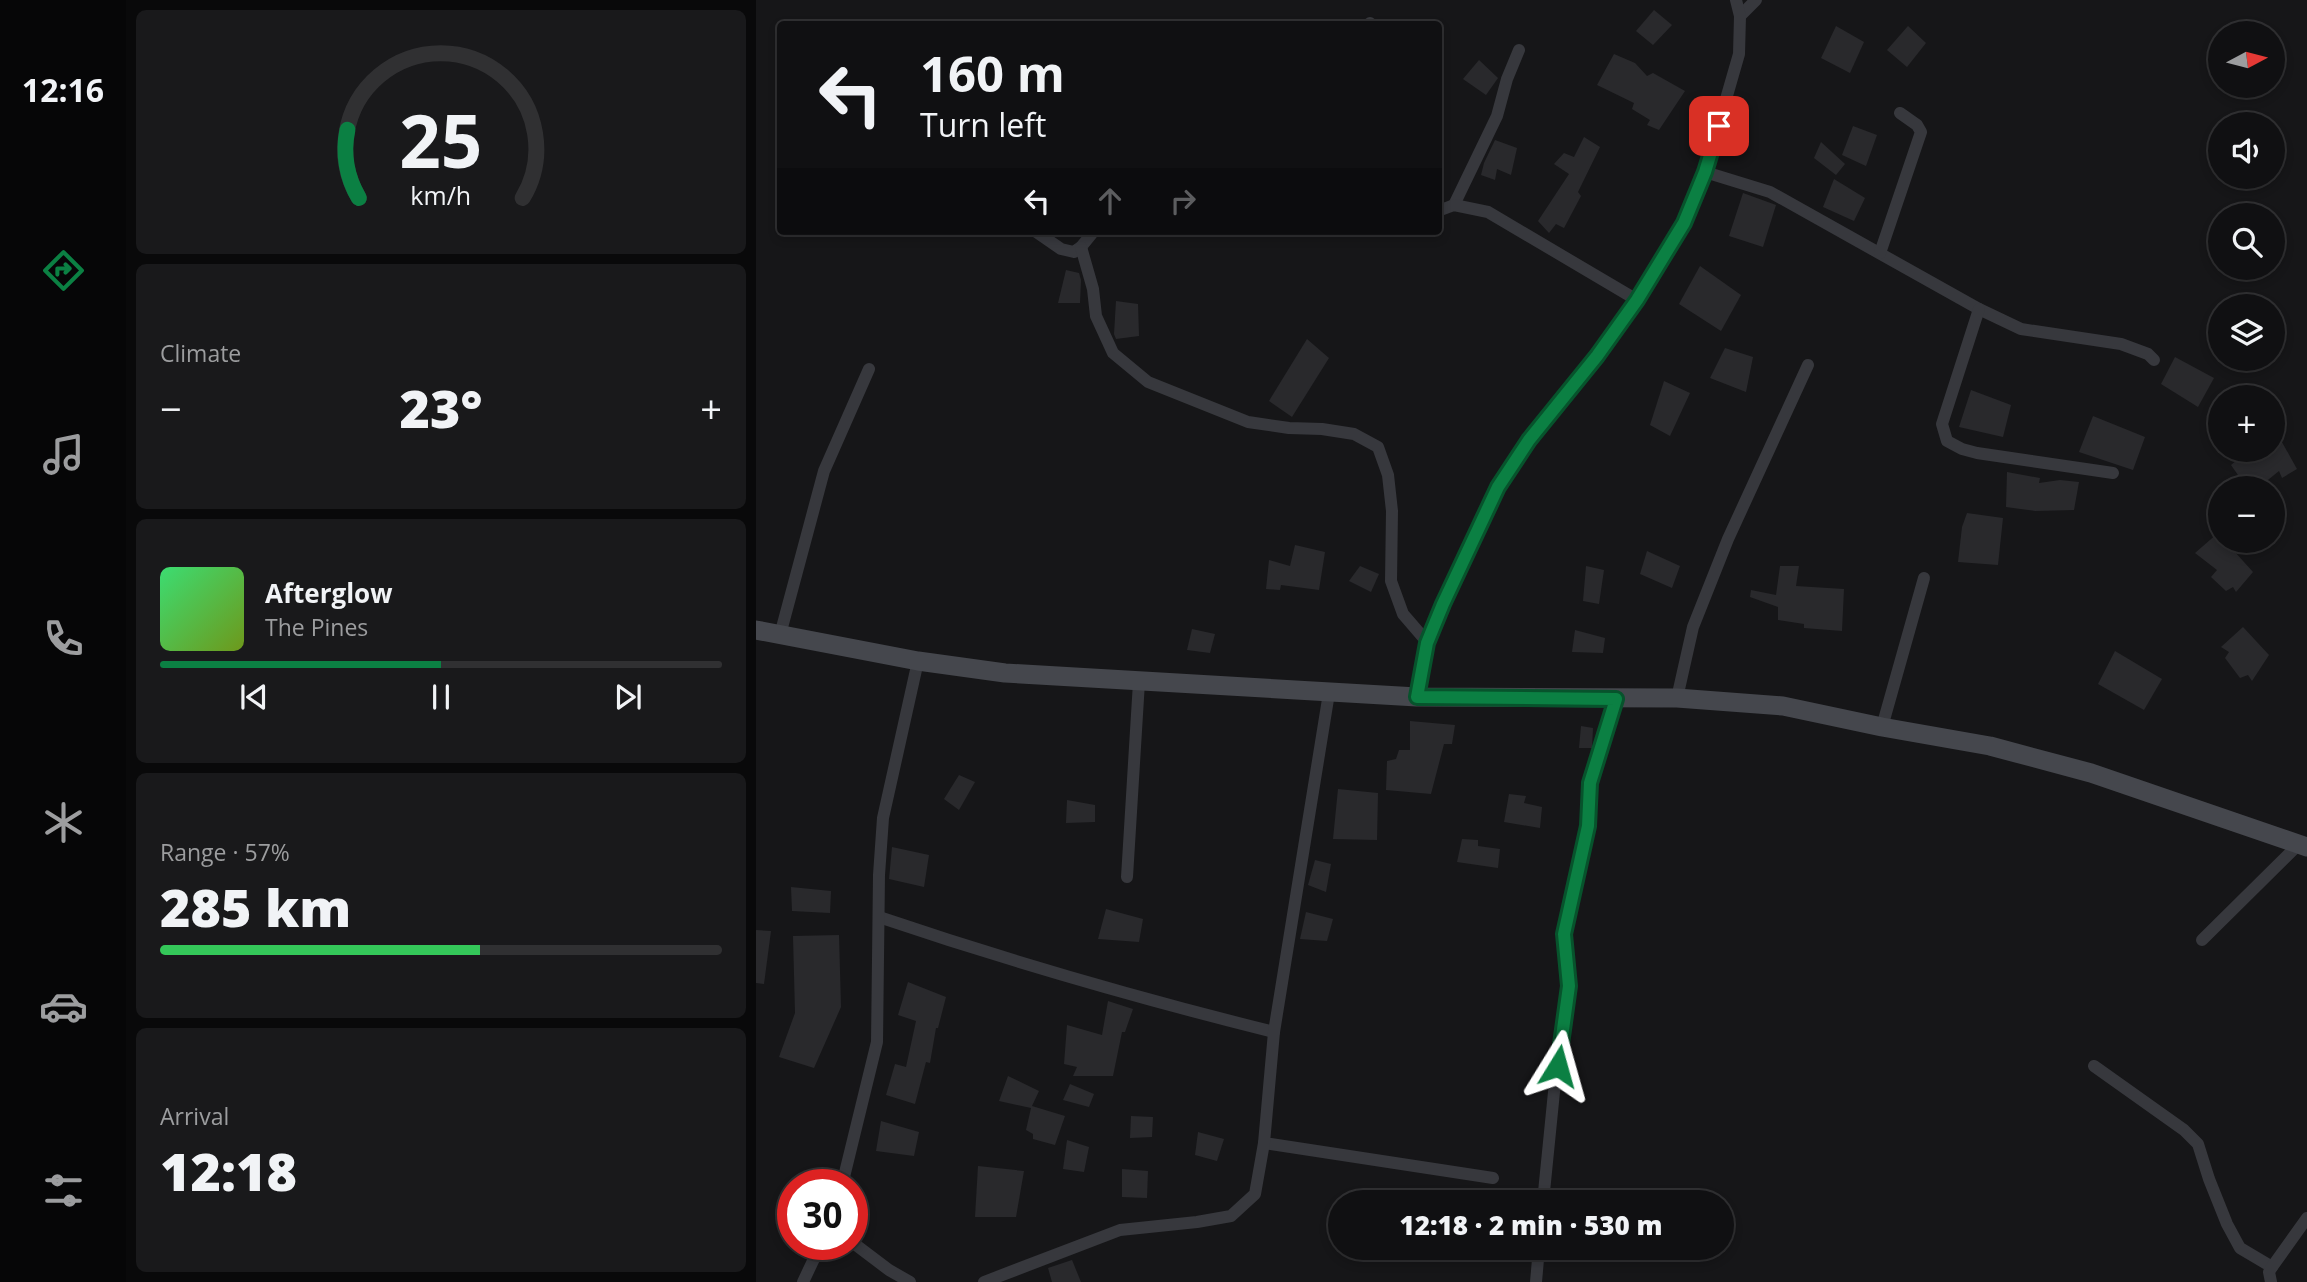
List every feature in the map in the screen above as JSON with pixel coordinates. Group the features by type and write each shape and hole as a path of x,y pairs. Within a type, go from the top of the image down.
{"main road":[{"path":"756,630 918,661 1005,673 1417,697 1677,698 1783,706 1990,746 2091,774 2303,846"}],"street":[{"path":"1417,697 1427,643 1498,487 1529,440 1597,356 1637,300 1684,223 1705,172 1739,54 1740,16 1736,0"},
{"path":"1740,16 1756,0"},
{"path":"1454,205 1497,116 1507,79 1519,50"},
{"path":"1880,253 1922,132 1917,125 1899,113"},
{"path":"1705,172 1770,192 1979,309 2021,329 2121,344 2148,354 2154,360"},
{"path":"1442,210 1454,205 1488,212 1637,300"},
{"path":"1041,235 1061,249 1074,252 1091,235"},
{"path":"1081,247 1093,289 1096,316 1113,353 1148,382 1248,422 1354,434 1378,447 1388,475 1392,511 1391,581 1404,614 1427,643"},
{"path":"1979,309 1942,424 1947,441 1977,453 2113,473"},
{"path":"1677,698 1693,627 1728,539 1808,365"},
{"path":"780,635 824,471 869,369"},
{"path":"1882,727 1924,578"},
{"path":"846,1169 877,1042 879,874 883,818 918,661"},
{"path":"1127,877 1139,682"},
{"path":"984,1282 1120,1230 1231,1216 1255,1194 1264,1143 1274,1032 1329,693"},
{"path":"1545,1190 1554,1092 1569,986 1564,934 1588,826 1590,783 1616,699"},
{"path":"2202,940 2303,846"},
{"path":"879,917 970,948 1150,1002 1274,1032"},
{"path":"2094,1066 2184,1130 2198,1143 2227,1224 2240,1248 2272,1267"},
{"path":"1264,1143 1493,1178"},
{"path":"2271,1282 2269,1272 2307,1218"},
{"path":"868,1254 910,1282"},
{"path":"803,1282 813,1260"},
{"path":"1536,1282 1538,1260"}],"building":[{"path":"1654,10 1672,25 1653,45 1636,31"},
{"path":"1836,26 1864,42 1850,73 1821,58"},
{"path":"1908,26 1926,43 1907,67 1887,50"},
{"path":"1614,54 1635,63 1647,76 1653,73 1685,91 1659,130 1647,125 1650,120 1632,109 1634,103 1597,85"},
{"path":"1479,60 1498,78 1486,95 1463,79"},
{"path":"1853,126 1877,135 1866,166 1842,155"},
{"path":"1584,137 1600,147 1578,192 1581,196 1564,228 1556,224 1549,233 1538,221 1569,174 1554,164 1564,153 1574,157"},
{"path":"1495,140 1517,148 1511,175 1497,169 1495,180 1481,175"},
{"path":"1821,142 1845,164 1836,175 1814,158"},
{"path":"1834,179 1865,198 1854,221 1823,207"},
{"path":"1743,193 1776,205 1763,247 1729,236"},
{"path":"1700,266 1741,295 1721,331 1679,304"},
{"path":"1066,270 1079,273 1080,303 1058,303"},
{"path":"1116,301 1138,304 1139,336 1116,339"},
{"path":"1307,339 1329,358 1292,417 1269,401"},
{"path":"1725,348 1753,357 1746,392 1710,378"},
{"path":"2175,357 2214,378 2198,407 2161,384"},
{"path":"1664,381 1690,393 1670,436 1650,425"},
{"path":"1971,390 2011,405 2003,437 1959,427"},
{"path":"2093,416 2145,437 2133,470 2079,452"},
{"path":"2285,448 2297,469 2285,476 2281,476 2279,471 2273,476 2239,476 2231,465 2235,462 2285,462"},
{"path":"2007,472 2040,478 2039,483 2060,480 2079,482 2074,510 2035,511 2006,507"},
{"path":"1967,513 2003,518 1998,565 1958,562 1962,527"},
{"path":"2208,542 2208,553 2236,553 2253,572 2236,592 2233,587 2226,591 2211,577 2217,570 2195,553"},
{"path":"1295,545 1325,552 1319,590 1281,585 1280,590 1266,589 1269,560 1290,566"},
{"path":"1647,551 1680,566 1672,588 1640,574"},
{"path":"1360,566 1379,574 1371,592 1349,581"},
{"path":"1586,566 1604,570 1599,604 1583,601"},
{"path":"1780,566 1799,566 1796,586 1844,589 1842,631 1804,628 1804,624 1778,620 1778,607 1750,597 1751,590 1776,595"},
{"path":"2243,627 2269,655 2252,681 2248,675 2240,678 2225,658 2229,652 2221,647"},
{"path":"1192,629 1215,634 1210,653 1187,650"},
{"path":"1575,630 1605,638 1603,653 1572,652"},
{"path":"2115,651 2162,679 2144,710 2098,684"},
{"path":"1410,721 1455,725 1452,744 1444,744 1431,794 1386,790 1387,761 1396,759 1399,750 1410,750"},
{"path":"1581,726 1593,728 1592,748 1579,748"},
{"path":"959,775 975,782 959,810 944,799"},
{"path":"1338,789 1378,793 1377,840 1333,839"},
{"path":"1509,794 1526,796 1524,803 1542,807 1540,828 1504,822"},
{"path":"1067,800 1095,805 1095,822 1066,823"},
{"path":"1462,839 1478,840 1478,846 1500,849 1498,868 1457,862"},
{"path":"892,847 929,855 924,887 889,879"},
{"path":"1315,860 1331,864 1326,892 1308,885"},
{"path":"791,887 831,891 830,913 792,911"},
{"path":"1106,909 1143,919 1139,942 1098,939"},
{"path":"1306,912 1333,919 1327,941 1300,939"},
{"path":"756,930 771,931 764,984 756,983"},
{"path":"839,935 841,1007 814,1068 779,1057 795,1013 793,936"},
{"path":"908,982 946,997 936,1028 930,1063 926,1062 915,1104 886,1095 895,1064 906,1067 916,1021 898,1015"},
{"path":"1108,1001 1133,1009 1125,1032 1122,1032 1113,1076 1073,1076 1077,1067 1064,1064 1067,1025 1102,1035"},
{"path":"1008,1076 1039,1091 1032,1106 1065,1116 1055,1145 1033,1139 1033,1134 1026,1130 1031,1108 999,1101"},
{"path":"1070,1084 1094,1094 1089,1107 1063,1100"},
{"path":"1131,1116 1153,1117 1152,1137 1130,1138"},
{"path":"881,1121 919,1132 914,1156 876,1151"},
{"path":"1198,1132 1224,1139 1217,1161 1195,1155"},
{"path":"1067,1140 1089,1147 1084,1172 1063,1169"},
{"path":"978,1166 1024,1171 1016,1217 975,1217"},
{"path":"1122,1169 1148,1171 1147,1198 1122,1197"},
{"path":"1072,1260 1081,1282 1052,1282 1048,1268"}],"route":[{"path":"1558,1066 1569,986 1564,934 1588,826 1590,783 1616,699 1417,697 1427,643 1498,487 1529,440 1597,356 1637,300 1684,223 1705,172 1719,126"}]}
